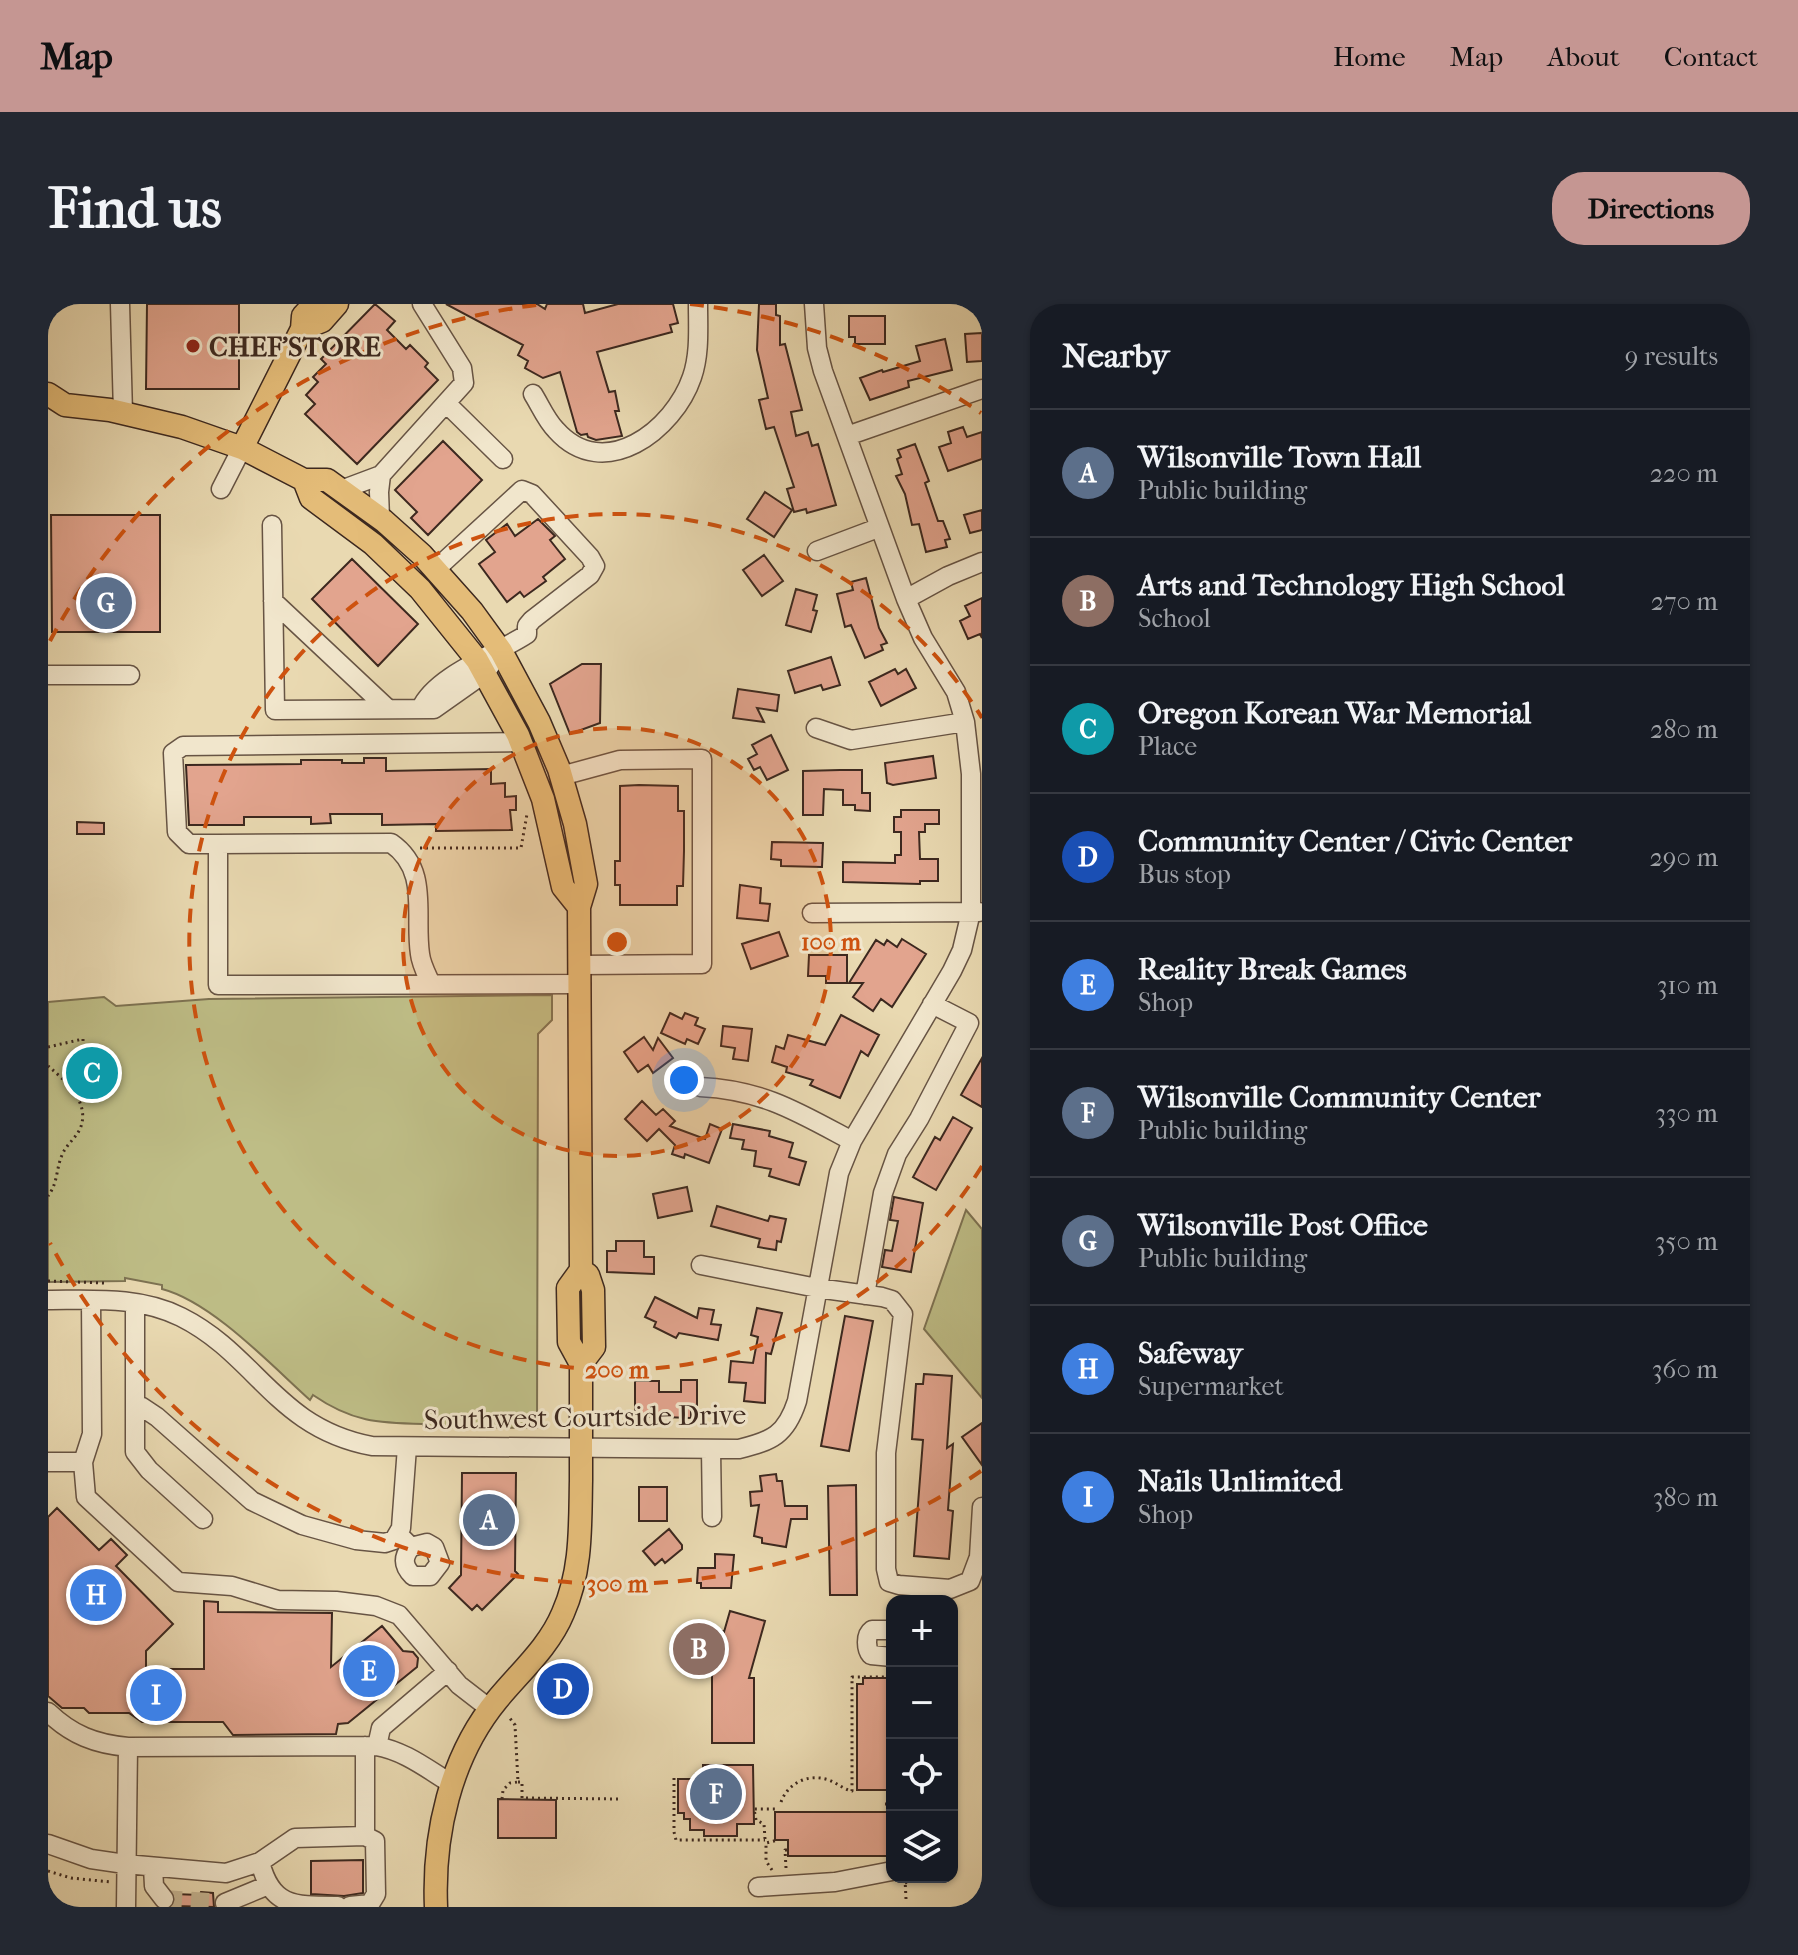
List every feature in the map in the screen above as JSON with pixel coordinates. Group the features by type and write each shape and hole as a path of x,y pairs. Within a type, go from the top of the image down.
{"main road":[{"path":"242,448 302,329 303,316 314,304"},
{"path":"302,329 322,321 337,304"},
{"path":"54,405 123,413 182,427 242,448 304,480 327,480 380,518 436,569 501,651 539,722 561,776 575,824 586,884 579,907 581,1270 592,1283 594,1303 594,1347 581,1364 580,1545 563,1615 499,1713 468,1745 452,1784 438,1857 436,1907"},
{"path":"304,480 311,498 373,544 420,589 481,666 521,742 543,799 563,887 579,907"}],"street":[{"path":"120,304 123,413"},
{"path":"341,490 381,475 464,383 464,375 422,304"},
{"path":"533,394 556,431 585,449 618,452 636,444 663,423 691,380 697,351 698,304"},
{"name":"Southwest Courtside Drive","path":"48,1300 135,1303 167,1311 213,1337 293,1412 320,1429 356,1443 407,1447 739,1449 764,1443 784,1428 797,1401 839,1173 852,1141 962,950 976,912 971,774 965,722 956,692 923,638 878,528 820,360 814,304"},
{"path":"847,436 982,389"},
{"path":"447,404 503,459"},
{"path":"221,489 242,448"},
{"path":"380,518 381,475"},
{"path":"272,525 275,710 421,708 426,697 481,666 527,634 527,626 532,620 590,575 595,566 532,494 522,490 436,569"},
{"path":"817,551 878,528"},
{"path":"906,599 982,562"},
{"path":"273,601 387,708"},
{"path":"48,675 130,675"},
{"path":"816,728 851,740 965,722"},
{"path":"431,984 420,957 417,877 405,853 391,843 189,844 177,832 173,753 183,746 521,742"},
{"path":"218,844 218,985 431,984 702,964 702,759 620,760 561,776"},
{"path":"812,913 976,912"},
{"path":"865,1295 883,1193 897,1154 919,1119 969,1023 932,1004"},
{"path":"700,1087 730,1088 765,1097 852,1141"},
{"path":"701,1265 892,1300 903,1314 886,1453 886,1569 889,1582 950,1589 970,1581 979,1557 982,1507"},
{"path":"91,1300 92,1434 83,1462 86,1497 178,1582 232,1586 278,1600 336,1601 376,1606 399,1615 459,1685 499,1713"},
{"path":"135,1303 135,1452 149,1470 203,1519"},
{"path":"135,1406 157,1417 252,1501 302,1525 356,1540 385,1543 404,1540 407,1447"},
{"path":"711,1449 712,1517"},
{"path":"48,1462 83,1462"},
{"path":"886,1630 872,1630 867,1636 867,1650 871,1655 886,1656"},
{"path":"365,1836 371,1746 381,1728 448,1671"},
{"path":"48,1712 81,1736 103,1745 371,1746 403,1753 452,1784"},
{"path":"126,1907 128,1747"},
{"path":"48,1844 91,1859 226,1873 260,1862 295,1838 365,1836 375,1841 376,1894 370,1904 298,1906 274,1896 266,1886 260,1862"},
{"path":"153,1867 154,1886 164,1899"},
{"path":"758,1887 886,1878"},
{"path":"225,1903 266,1886"}],"path":[{"path":"398,848 521,848 528,803"},
{"path":"48,1047 83,1039 83,1095 79,1102"},
{"path":"48,1066 67,1084 83,1111 82,1123 62,1155 56,1183 48,1196"},
{"path":"781,1802 792,1786 813,1777 829,1780 852,1791 852,1677 886,1677"},
{"path":"499,1713 515,1725 518,1782"},
{"path":"674,1778 676,1840 778,1840"},
{"path":"502,1799 503,1790 510,1783 522,1782 522,1798 619,1799"},
{"path":"775,1809 754,1809 755,1819 764,1824 767,1865 781,1874 786,1873 785,1850 788,1850"},
{"path":"48,1871 71,1878 125,1884"},
{"path":"901,1883 906,1899"}],"shaded area":[{"path":"552,995 552,1020 538,1034 537,1428 424,1427 423,1424 379,1422 353,1416 313,1395 310,1400 221,1321 181,1296 162,1289 162,1285 125,1278 125,1281 48,1282 48,1002 104,997 116,1006 209,999"},
{"path":"966,1210 982,1229 982,1398 924,1329"}],"building":[{"name":"CHEF'STORE","path":"147,304 239,304 239,389 146,389"},
{"path":"375,304 395,321 387,330 406,349 410,345 428,363 425,367 438,380 357,464 305,414 315,404 306,395 318,382 313,377 326,364 321,359"},
{"path":"446,304 537,304 545,309 547,304 583,304 585,313 618,304 673,304 678,323 670,325 672,332 597,352 609,392 615,391 619,411 615,411 622,436 596,440 577,432 560,372 543,378 525,368 528,361 518,355 523,345"},
{"path":"759,304 776,304 776,315 780,316 780,345 785,344 802,410 791,412 796,436 808,432 812,446 818,444 836,505 807,513 806,509 794,512 787,489 794,487 774,427 766,429 759,400 768,398 757,350"},
{"path":"849,316 885,316 885,344 855,344 855,337 849,337"},
{"path":"982,333 982,361 967,362 965,334"},
{"path":"945,339 952,370 908,381 909,387 870,400 860,378 920,361 916,346"},
{"path":"963,427 967,437 982,432 982,459 948,471 939,447 951,443 948,432"},
{"path":"443,441 482,480 428,535 411,518 417,512 395,490"},
{"path":"915,444 929,481 925,483 938,521 943,521 950,539 945,540 947,547 926,552 919,524 912,525 905,494 896,476 902,474 897,459 901,457 898,450"},
{"path":"765,492 792,510 774,537 747,519"},
{"path":"982,510 982,530 970,533 964,515"},
{"path":"51,515 160,515 160,632 52,632"},
{"path":"538,519 555,536 550,540 565,559 543,577 546,581 524,597 520,592 507,602 479,564 495,552 486,540 507,524 515,536"},
{"path":"764,555 783,581 762,596 743,570"},
{"path":"352,559 418,624 378,666 312,599"},
{"path":"866,578 879,628 887,643 881,645 883,650 865,658 851,625 845,627 837,594 853,590 851,582"},
{"path":"796,589 817,595 813,610 817,611 811,632 786,625"},
{"path":"982,598 982,638 980,634 968,639 960,621 970,616 965,606"},
{"path":"831,657 840,685 823,690 821,685 795,693 788,671"},
{"path":"582,664 601,664 600,723 570,734 550,684"},
{"path":"895,669 898,674 906,669 916,688 881,706 869,682"},
{"path":"738,689 779,695 777,711 757,708 764,722 733,718"},
{"path":"771,735 788,770 767,780 760,767 754,770 748,759 757,754 752,745"},
{"path":"933,756 936,778 893,785 887,783 885,763"},
{"path":"364,758 386,758 386,771 491,769 491,784 505,783 505,797 516,796 516,810 510,810 512,830 436,831 436,824 382,825 382,814 330,814 331,823 311,824 311,817 244,817 244,825 189,825 186,765 301,764 301,760 364,763"},
{"path":"862,770 862,793 870,793 870,811 855,810 855,805 843,805 843,790 824,789 823,815 803,815 803,771"},
{"path":"620,786 678,786 678,811 684,811 684,851 683,886 677,886 677,905 620,905 620,885 615,885 615,861 620,861"},
{"path":"901,810 939,810 939,824 925,824 925,832 919,832 920,859 938,859 938,881 920,881 920,884 843,882 843,862 895,863 895,855 901,855 901,832 894,832 894,817 901,817"},
{"path":"77,822 104,823 104,834 77,834"},
{"path":"772,842 823,843 822,867 781,866 781,860 771,859"},
{"path":"740,885 761,888 760,903 770,904 768,921 737,918"},
{"path":"779,932 788,956 751,969 742,944"},
{"path":"902,939 926,954 892,1007 881,999 873,1011 853,997 863,983 849,983 876,940 884,945 887,940 897,947"},
{"path":"809,955 847,955 847,983 826,983 826,976 808,976"},
{"path":"670,1013 682,1019 685,1013 698,1018 695,1025 705,1029 698,1044 687,1039 685,1044 661,1033"},
{"path":"841,1015 879,1035 868,1056 861,1051 840,1098 810,1085 813,1080 786,1072 787,1067 772,1062 776,1046 784,1049 788,1035 825,1045"},
{"path":"723,1026 752,1029 748,1061 733,1059 735,1048 721,1046"},
{"path":"644,1037 653,1050 658,1038 673,1058 653,1073 648,1065 638,1072 624,1052"},
{"path":"982,1058 982,1107 961,1095"},
{"path":"642,1101 656,1115 663,1109 675,1121 670,1126 705,1139 710,1124 722,1129 709,1163 685,1154 684,1158 672,1154 675,1145 659,1129 647,1141 625,1119"},
{"path":"953,1117 972,1128 936,1190 913,1177 935,1137 940,1140"},
{"path":"733,1124 770,1131 769,1136 793,1143 789,1157 806,1162 799,1185 769,1176 771,1169 754,1166 756,1151 742,1149 744,1140 730,1138"},
{"path":"687,1187 692,1211 658,1218 653,1194"},
{"path":"894,1197 923,1203 911,1272 882,1267 885,1250 892,1251 898,1221 890,1220"},
{"path":"717,1206 768,1221 770,1216 786,1219 776,1250 758,1247 760,1239 711,1226"},
{"path":"616,1241 644,1241 644,1257 654,1257 654,1274 607,1272 607,1251 616,1251"},
{"path":"655,1297 697,1318 699,1308 714,1310 711,1324 721,1325 718,1340 679,1333 676,1338 654,1327 656,1322 645,1317"},
{"path":"757,1308 782,1313 771,1354 766,1353 765,1403 744,1401 746,1383 729,1382 731,1361 753,1363 758,1337 751,1335"},
{"path":"845,1316 873,1321 849,1451 821,1446"},
{"path":"924,1374 952,1376 947,1448 953,1444 948,1510 953,1511 949,1559 914,1556 923,1440 912,1439 916,1384 923,1384"},
{"path":"681,1380 697,1380 697,1405 691,1405 691,1418 635,1416 635,1381 659,1381 659,1392 681,1392"},
{"path":"982,1423 982,1465 962,1437"},
{"path":"462,1473 516,1473 515,1571 518,1574 482,1610 477,1605 472,1610 449,1588 461,1575"},
{"path":"776,1474 777,1481 782,1481 785,1506 807,1506 807,1519 791,1519 786,1547 762,1543 762,1538 754,1536 759,1505 751,1506 750,1492 762,1491 760,1476"},
{"path":"856,1485 857,1595 830,1595 828,1486"},
{"path":"639,1487 667,1487 667,1521 639,1521"},
{"path":"57,1508 99,1550 111,1539 127,1555 116,1566 173,1624 146,1651 146,1669 204,1669 204,1601 218,1602 218,1612 332,1613 331,1667 382,1626 403,1651 413,1652 418,1658 417,1667 348,1723 338,1724 336,1734 233,1735 223,1722 142,1722 129,1713 89,1713 84,1708 62,1708 48,1696 48,1517"},
{"path":"669,1529 682,1549 665,1563 662,1559 655,1565 643,1551"},
{"path":"715,1554 734,1555 731,1588 701,1588 701,1583 697,1583 698,1568 715,1568"},
{"path":"730,1611 765,1621 749,1678 754,1678 754,1743 712,1743 712,1676 721,1645 715,1644 719,1630 724,1632"},
{"path":"863,1678 886,1678 886,1790 857,1790 857,1684 863,1684"},
{"path":"703,1765 753,1765 754,1824 737,1824 737,1836 704,1836 704,1830 690,1830 690,1819 684,1819 684,1813 678,1813 678,1779 695,1779 695,1774 703,1774"},
{"path":"498,1799 556,1800 556,1838 498,1838"},
{"path":"775,1812 886,1812 886,1856 788,1856 788,1840 775,1840"},
{"path":"363,1860 363,1893 344,1896 311,1894 311,1861"},
{"path":"201,1892 213,1893 214,1907 174,1906 174,1894 200,1895"}],"tunnel":[{"path":"164,1899 225,1903"}],"place":[{"name":"CHEF'STORE","path":"193,346"},
{"name":"Wilsonville Post Office","path":"106,603"},
{"name":"Oregon Korean War Memorial","path":"92,1073"},
{"name":"Wilsonville Town Hall","path":"489,1520"},
{"name":"Safeway","path":"96,1595"},
{"name":"Arts and Technology High School","path":"699,1649"},
{"name":"Reality Break Games","path":"369,1671"},
{"name":"Community Center / Civic Center","path":"563,1689"},
{"name":"Nails Unlimited","path":"156,1695"},
{"name":"Wilsonville Community Center","path":"716,1794"}]}
